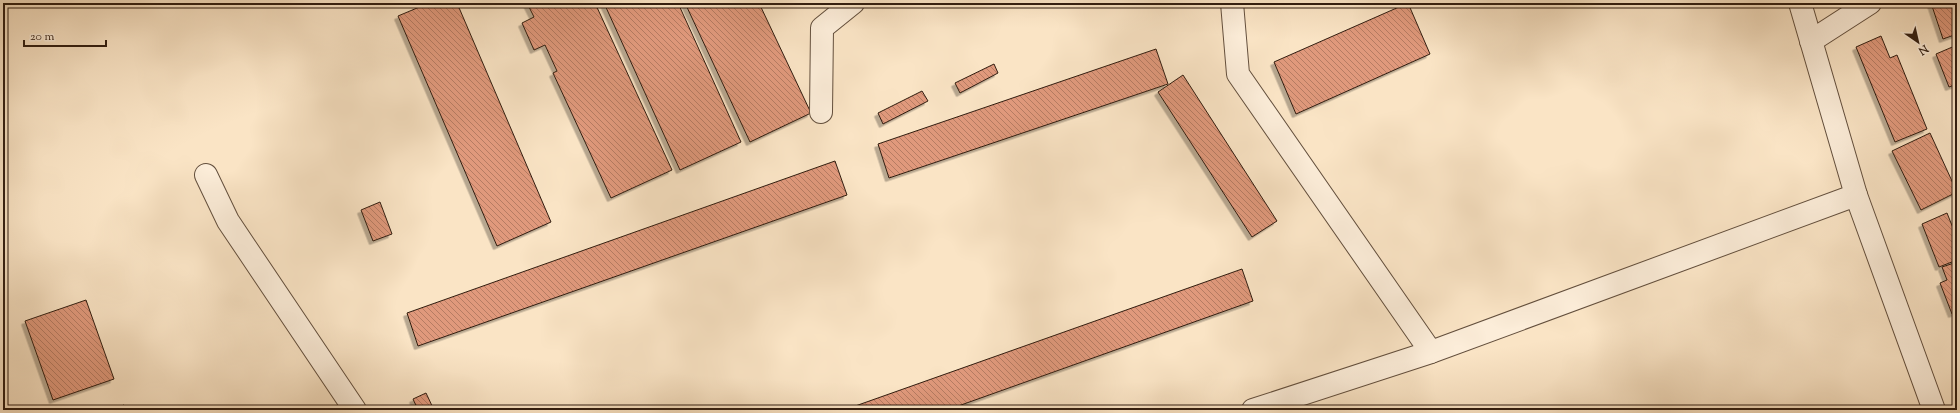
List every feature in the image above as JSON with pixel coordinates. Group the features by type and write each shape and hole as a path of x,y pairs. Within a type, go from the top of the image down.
{"street":[{"path":"821,112 822,28 853,3"},
{"path":"1232,3 1238,74 1431,352"},
{"path":"1800,3 1856,195 1934,410"},
{"path":"1811,41 1870,3"},
{"path":"206,175 228,221 355,410"},
{"path":"1253,410 1431,352 1856,195"}],"building":[{"path":"429,3 457,3 551,222 497,246 398,16"},
{"path":"527,3 595,3 672,170 611,198 553,73 557,71 545,45 534,50 522,23 534,17"},
{"path":"604,3 678,3 741,142 680,170"},
{"path":"685,3 759,3 811,113 750,142"},
{"path":"1408,3 1430,54 1296,114 1274,62"},
{"path":"1931,3 1957,3 1957,34 1943,39"},
{"path":"1881,36 1890,58 1897,55 1927,129 1895,142 1856,47"},
{"path":"1957,45 1957,84 1949,87 1936,54"},
{"path":"1156,49 1168,84 889,178 878,144"},
{"path":"994,64 998,73 960,93 955,83"},
{"path":"1183,75 1277,221 1252,237 1158,92"},
{"path":"922,91 928,101 883,124 878,113"},
{"path":"1930,133 1957,192 1921,210 1892,151"},
{"path":"835,161 847,195 418,346 407,313"},
{"path":"380,202 392,234 373,241 361,210"},
{"path":"1947,213 1957,238 1957,260 1939,267 1922,224"},
{"path":"1957,262 1957,312 1952,314 1940,283 1947,280 1942,267"},
{"path":"1242,269 1253,301 947,410 844,410"},
{"path":"86,300 114,379 53,400 25,321"},
{"path":"426,393 434,410 418,410 413,399"},
{"path":"124,405 126,410 110,410"}]}
